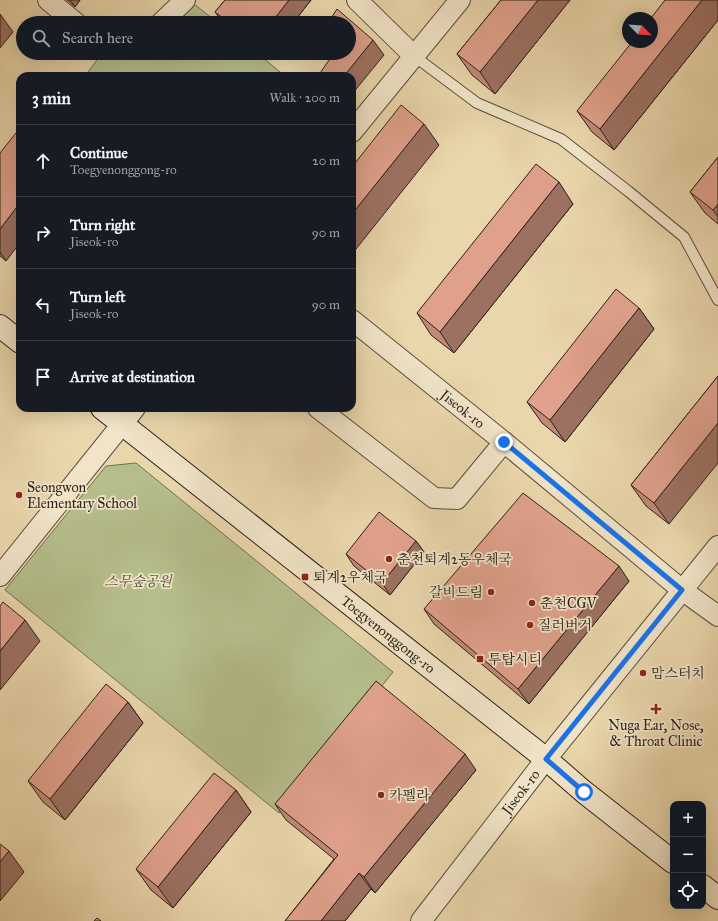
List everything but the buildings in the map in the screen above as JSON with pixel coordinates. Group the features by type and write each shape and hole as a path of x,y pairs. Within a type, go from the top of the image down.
{"street":[{"path":"48,0 67,16"},
{"path":"168,16 185,0"},
{"path":"357,0 414,56"},
{"path":"356,127 460,0"},
{"name":"Jiseok-ro","path":"356,323 504,442 682,590"},
{"path":"0,326 16,339"},
{"name":"Toegyenonggong-ro","path":"115,412 128,416 546,759 584,792 670,860"},
{"path":"323,412 434,498 457,499 504,442"},
{"path":"0,576 128,416"},
{"name":"Jiseok-ro","path":"421,921 546,759 718,546"},
{"path":"682,590 718,616"},
{"path":"706,888 718,898"}],"lane":[{"path":"414,56 477,103 562,139 628,191 684,237 718,300"}],"green space":[{"path":"189,0 209,16 170,16"},
{"path":"97,60 266,60 280,72 88,72"},
{"name":"스무숲공원","path":"136,463 393,672 279,813 5,590 106,466"}],"place":[{"name":"Seongwon Elementary School","path":"19,495"},
{"name":"춘천퇴계2동우체국","path":"389,559"},
{"name":"퇴계2우체국","path":"305,577"},
{"name":"갈비드림","path":"491,592"},
{"name":"춘천CGV","path":"532,603"},
{"name":"질러버거","path":"530,625"},
{"name":"투탑시티","path":"480,659"},
{"name":"맘스터치","path":"643,673"},
{"name":"Nuga Ear, Nose, & Throat Clinic","path":"656,709"},
{"name":"카펠라","path":"381,795"}],"route":[{"path":"504,442 682,590 546,759 584,792"}]}
